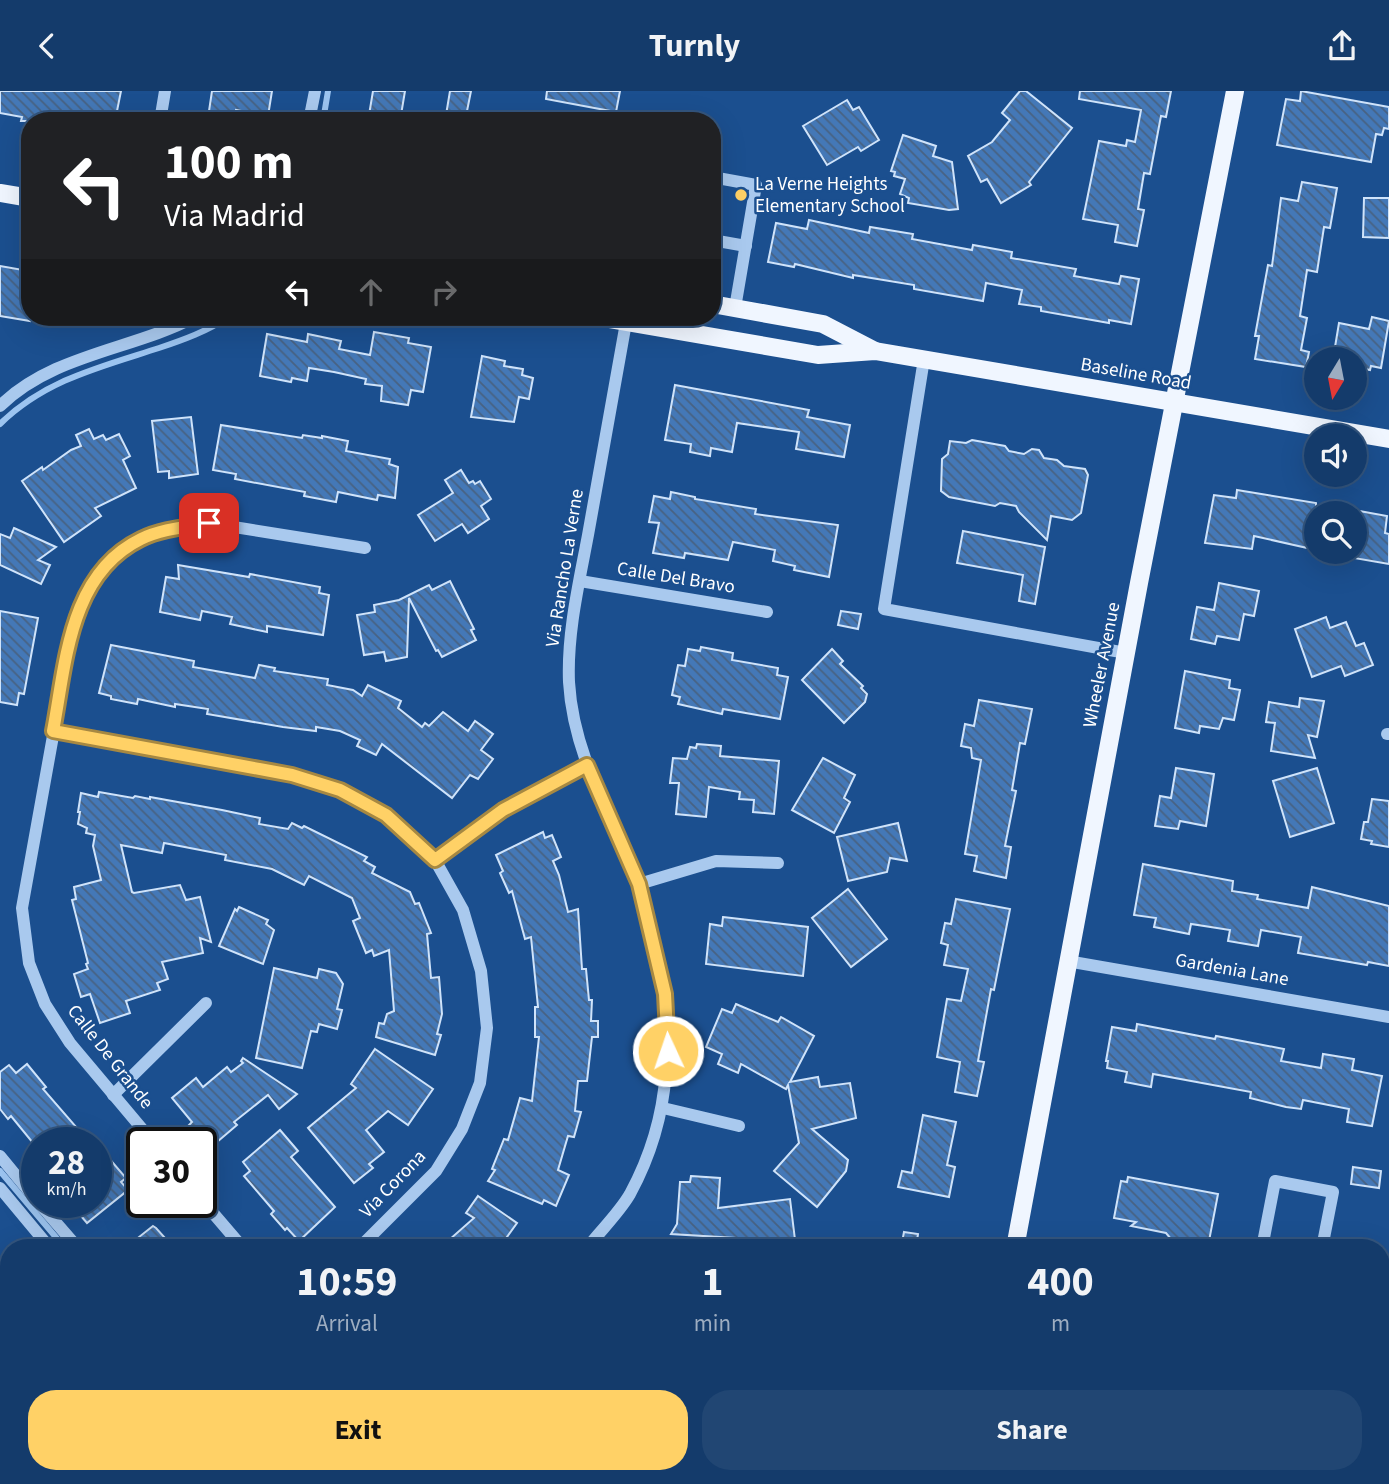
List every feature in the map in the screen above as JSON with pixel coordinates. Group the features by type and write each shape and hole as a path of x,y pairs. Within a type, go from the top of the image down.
{"main road":[{"name":"Wheeler Avenue","path":"1016,1239 1235,91"},
{"path":"0,193 21,196"},
{"name":"Baseline Road","path":"721,306 823,324 875,351"},
{"name":"Baseline Road","path":"663,326 818,355 875,351 1389,439"}],"street":[{"path":"162,112 165,91"},
{"path":"311,112 315,91"},
{"path":"721,178 756,184 735,308"},
{"path":"721,242 746,246"},
{"path":"0,406 33,380 57,368 171,326"},
{"name":"Via Rancho La Verne","path":"594,1239 629,1196 648,1156 663,1108 668,1051 665,994 639,884 587,765 575,723 569,682 570,641 625,326"},
{"path":"924,359 884,609 1126,653"},
{"name":"Calle De Grande","path":"140,1127 70,1043 45,1004 29,963 22,908 73,625 88,589 108,563 140,539 169,530 209,523 365,548"},
{"name":"Calle Del Bravo","path":"580,581 766,612"},
{"name":"Via Corona","path":"53,731 292,775 340,790 386,815 435,860 463,910 481,971 487,1028 480,1083 462,1129 436,1171 368,1239"},
{"path":"435,860 503,810 587,765"},
{"path":"639,884 716,860 778,863"},
{"name":"Gardenia Lane","path":"1068,961 1389,1017"},
{"path":"113,1095 206,1003"},
{"path":"663,1108 739,1126"},
{"path":"0,1156 21,1182"},
{"path":"1264,1239 1275,1181 1333,1192 1324,1239"},
{"path":"0,1188 42,1239"},
{"path":"51,1218 70,1239"},
{"path":"217,1218 235,1239"}],"building":[{"path":"0,91 121,91 117,112 21,112 21,117 0,113"},
{"path":"212,91 272,91 269,112 209,111"},
{"path":"373,91 405,91 402,112 370,112"},
{"path":"450,91 471,91 467,112 446,112"},
{"path":"547,91 620,91 616,112 546,99"},
{"path":"1020,91 1026,91 1072,128 1029,182 1031,185 1001,203 987,179 981,182 968,156 992,142 1010,120 1002,113"},
{"path":"1080,91 1171,91 1166,117 1161,116 1150,174 1144,173 1138,209 1144,210 1137,246 1115,242 1118,225 1083,219 1099,141 1126,146 1127,140 1135,142 1141,110 1079,99"},
{"path":"1301,91 1389,107 1389,129 1384,128 1382,135 1376,134 1371,162 1277,145 1286,99 1300,101"},
{"path":"847,100 853,110 859,107 879,140 861,151 858,147 827,165 803,126"},
{"path":"903,135 936,146 933,156 952,162 958,209 908,203 909,198 900,194 905,179 894,176 895,172 891,171"},
{"path":"1302,182 1337,188 1330,228 1324,227 1317,272 1307,270 1300,316 1307,318 1301,350 1304,351 1304,367 1255,359 1259,336 1255,336 1268,265 1272,266 1281,198 1298,201"},
{"path":"1364,198 1389,198 1389,238 1363,237"},
{"path":"809,220 869,233 870,227 913,234 912,239 972,250 973,245 1012,252 1011,258 1076,269 1074,276 1119,284 1121,276 1139,279 1131,324 1109,320 1109,323 1041,311 1041,307 1019,304 1022,290 986,283 983,301 914,289 914,285 853,275 853,278 795,264 794,267 768,262 776,223 807,229"},
{"path":"0,266 21,270 21,320 0,316"},
{"path":"1372,317 1389,321 1381,368 1371,366 1370,370 1367,369 1367,347 1335,347 1339,323 1369,329"},
{"path":"374,332 409,338 408,343 431,347 423,392 411,390 408,405 381,401 382,386 365,384 366,379 334,372 309,368 307,381 292,378 291,382 260,376 267,334 307,342 308,334 341,341 339,349 370,355"},
{"path":"482,356 505,361 504,366 523,369 522,375 533,378 529,399 519,397 514,422 471,417"},
{"path":"675,385 809,410 807,417 850,425 844,457 796,449 799,432 737,423 732,452 711,448 710,456 690,452 691,444 665,440"},
{"path":"191,417 198,474 169,478 169,471 158,472 152,421"},
{"path":"221,425 302,438 303,435 322,436 348,441 346,451 390,459 389,464 398,467 395,498 378,495 377,500 338,492 336,502 304,496 305,492 235,479 236,474 213,470"},
{"path":"89,429 94,439 103,435 106,440 119,434 130,456 123,460 136,488 95,508 101,516 64,542 22,481 81,446 76,435"},
{"path":"972,440 1005,446 1009,451 1024,454 1032,449 1039,450 1044,458 1057,460 1064,466 1085,469 1088,475 1081,513 1072,520 1051,516 1047,540 1016,506 1000,503 995,506 949,497 941,491 942,459 948,454 950,441 966,443"},
{"path":"461,470 469,483 480,481 491,499 481,506 489,519 468,533 462,524 435,541 418,515 453,493 445,480"},
{"path":"1237,490 1304,501 1304,547 1254,536 1252,549 1205,543 1214,495 1236,498"},
{"path":"671,492 695,499 756,509 755,514 838,525 829,577 794,570 795,566 773,561 775,550 733,542 728,560 685,553 684,558 653,553 659,523 649,522 654,496 670,499"},
{"path":"1367,512 1387,516 1385,533 1389,534 1389,564 1367,560"},
{"path":"14,528 56,547 38,560 50,565 41,584 0,565 0,534 10,538"},
{"path":"963,531 1045,547 1035,604 1019,601 1023,575 957,563"},
{"path":"178,565 249,577 250,574 320,587 319,593 329,595 323,635 267,626 267,632 230,624 232,617 202,611 200,620 160,612 166,577 179,579"},
{"path":"450,581 474,629 471,630 476,640 442,657 438,650 436,651 409,598 407,657 386,661 384,652 364,655 357,615 375,612 374,605 399,600 429,585 432,590"},
{"path":"1219,583 1259,591 1254,616 1244,614 1239,640 1217,636 1215,644 1191,639 1197,607 1214,610"},
{"path":"0,611 38,618 24,694 19,693 17,705 0,702"},
{"path":"841,611 861,614 858,629 838,625"},
{"path":"1326,617 1330,628 1346,622 1356,646 1364,643 1373,665 1345,676 1341,666 1312,677 1295,629"},
{"path":"111,645 194,661 193,667 255,678 259,665 275,668 274,671 328,679 327,685 353,690 362,696 368,685 401,701 398,708 422,727 425,723 429,726 443,712 468,731 475,721 493,734 481,750 493,759 478,779 470,775 452,798 382,744 376,755 357,746 360,740 340,731 316,727 316,731 283,727 207,714 208,709 175,704 175,707 138,699 137,704 111,699 111,696 99,693"},
{"path":"701,647 733,653 732,660 778,668 777,675 788,677 780,719 723,709 722,714 678,704 680,697 672,695 678,665 685,666 688,649 700,651"},
{"path":"832,649 843,661 840,664 863,686 861,688 867,694 865,702 844,723 802,680"},
{"path":"1185,671 1230,680 1229,688 1240,690 1234,720 1223,718 1219,729 1200,726 1199,733 1175,728"},
{"path":"1300,698 1324,701 1317,737 1308,735 1315,758 1271,751 1275,723 1266,722 1269,702 1299,707"},
{"path":"979,700 1032,709 1025,744 1020,743 1012,790 1016,791 1005,846 1011,847 1006,878 974,871 977,856 965,854 981,760 972,758 971,748 961,746 965,724 974,726"},
{"path":"697,744 721,746 720,756 779,761 774,814 753,812 754,800 739,799 740,792 709,787 706,817 676,814 679,783 670,783 673,758 687,759 690,747 696,748"},
{"path":"823,758 855,775 844,798 850,802 834,833 792,810"},
{"path":"1176,768 1214,774 1206,826 1180,821 1178,829 1155,826 1160,796 1171,798"},
{"path":"1317,768 1334,823 1290,837 1273,781"},
{"path":"99,792 133,798 150,797 222,810 260,818 259,824 288,829 292,823 302,828 304,826 367,857 364,861 375,867 372,873 410,892 415,904 419,903 431,933 427,934 431,978 439,977 442,1014 437,1034 441,1035 435,1055 376,1037 379,1023 384,1024 387,1014 394,1011 389,950 374,956 372,950 366,953 353,921 360,918 352,898 309,876 304,885 272,869 225,860 226,855 164,843 162,853 121,845 132,892 180,885 186,900 200,897 211,942 200,938 203,953 162,962 168,979 157,983 160,990 126,1001 130,1013 100,1023 90,994 81,997 74,974 88,969 88,963 72,900 76,899 74,887 101,880 93,846 95,835 86,833 87,828 78,824 81,793 98,797"},
{"path":"1372,799 1389,801 1389,847 1361,839 1364,822 1368,822"},
{"path":"898,823 907,861 890,858 887,872 848,881 837,837"},
{"path":"543,832 545,838 552,835 561,857 553,861 568,912 578,909 582,969 586,969 589,1000 592,1000 591,1021 598,1021 598,1037 592,1037 587,1081 578,1081 575,1111 581,1112 574,1137 568,1136 558,1170 569,1175 556,1206 544,1200 542,1204 488,1181 495,1170 492,1169 504,1139 508,1140 520,1098 532,1101 539,1037 535,1037 535,1007 538,1007 531,937 525,939 512,891 509,893 500,873 503,871 496,855"},
{"path":"1143,864 1233,881 1232,891 1258,895 1257,899 1308,908 1312,887 1389,906 1389,966 1368,962 1367,965 1298,953 1301,937 1261,930 1258,946 1228,941 1230,930 1191,924 1189,934 1154,927 1156,918 1134,915"},
{"path":"848,889 887,939 851,967 812,918"},
{"path":"956,899 1010,909 994,990 991,989 978,1061 984,1062 977,1096 955,1092 960,1062 937,1057 947,999 961,1001 968,969 944,965 948,945 941,943 945,923 951,924"},
{"path":"239,907 268,920 266,924 274,930 263,964 219,946 235,909 237,911"},
{"path":"723,917 808,927 803,976 706,964 710,924 722,926"},
{"path":"274,968 317,978 319,969 336,973 343,984 337,1009 342,1010 337,1029 319,1024 317,1032 311,1031 302,1068 256,1058"},
{"path":"736,1004 778,1022 781,1017 814,1036 790,1082 818,1077 820,1087 850,1083 856,1118 812,1129 848,1160 846,1171 817,1207 774,1171 799,1143 788,1085 786,1089 741,1064 738,1073 718,1064 722,1054 706,1047 722,1009 732,1013"},
{"path":"1137,1024 1284,1049 1281,1061 1321,1068 1323,1054 1354,1059 1352,1070 1382,1076 1372,1126 1347,1122 1349,1109 1303,1100 1301,1109 1286,1107 1250,1098 1251,1092 1153,1074 1151,1087 1125,1082 1127,1072 1107,1068 1112,1027 1136,1031"},
{"path":"375,1049 433,1089 408,1125 388,1111 366,1130 384,1152 369,1164 373,1168 354,1183 308,1128 356,1088 351,1084"},
{"path":"243,1058 297,1094 279,1109 268,1095 234,1122 237,1125 217,1142 217,1127 187,1127 192,1122 172,1098 196,1078 203,1087 227,1067 231,1072 243,1063"},
{"path":"27,1064 46,1087 43,1089 76,1127 21,1128 11,1116 8,1119 0,1109 0,1072 9,1065 16,1073"},
{"path":"923,1115 956,1122 947,1165 955,1167 949,1197 898,1187 902,1171 912,1173"},
{"path":"280,1130 298,1151 291,1157 335,1207 301,1239 297,1239 271,1214 274,1211 244,1176 250,1171 243,1162"},
{"path":"112,1162 126,1178 121,1182 126,1192 112,1203"},
{"path":"1353,1167 1381,1171 1379,1188 1351,1184"},
{"path":"691,1176 720,1178 718,1208 790,1199 795,1239 736,1239 671,1234 677,1224 680,1182 690,1182"},
{"path":"1128,1177 1218,1194 1209,1239 1171,1239 1166,1233 1131,1226 1136,1222 1114,1218 1121,1181 1127,1182"},
{"path":"478,1196 517,1223 505,1239 450,1239 474,1218 466,1213"},
{"path":"153,1226 166,1239 141,1239 139,1237"},
{"path":"904,1232 918,1234 917,1239 903,1239"}],"waterway":[{"path":"324,112 328,91"},
{"path":"0,424 36,396 74,377 214,326"},
{"path":"0,1171 57,1239"}],"place":[{"name":"La Verne Heights Elementary School","path":"741,195"}],"route":[{"path":"209,523 169,530 140,539 108,563 88,589 73,625 53,731 292,775 340,790 386,815 435,860 503,810 587,765 639,884 665,994 668,1051"}]}
